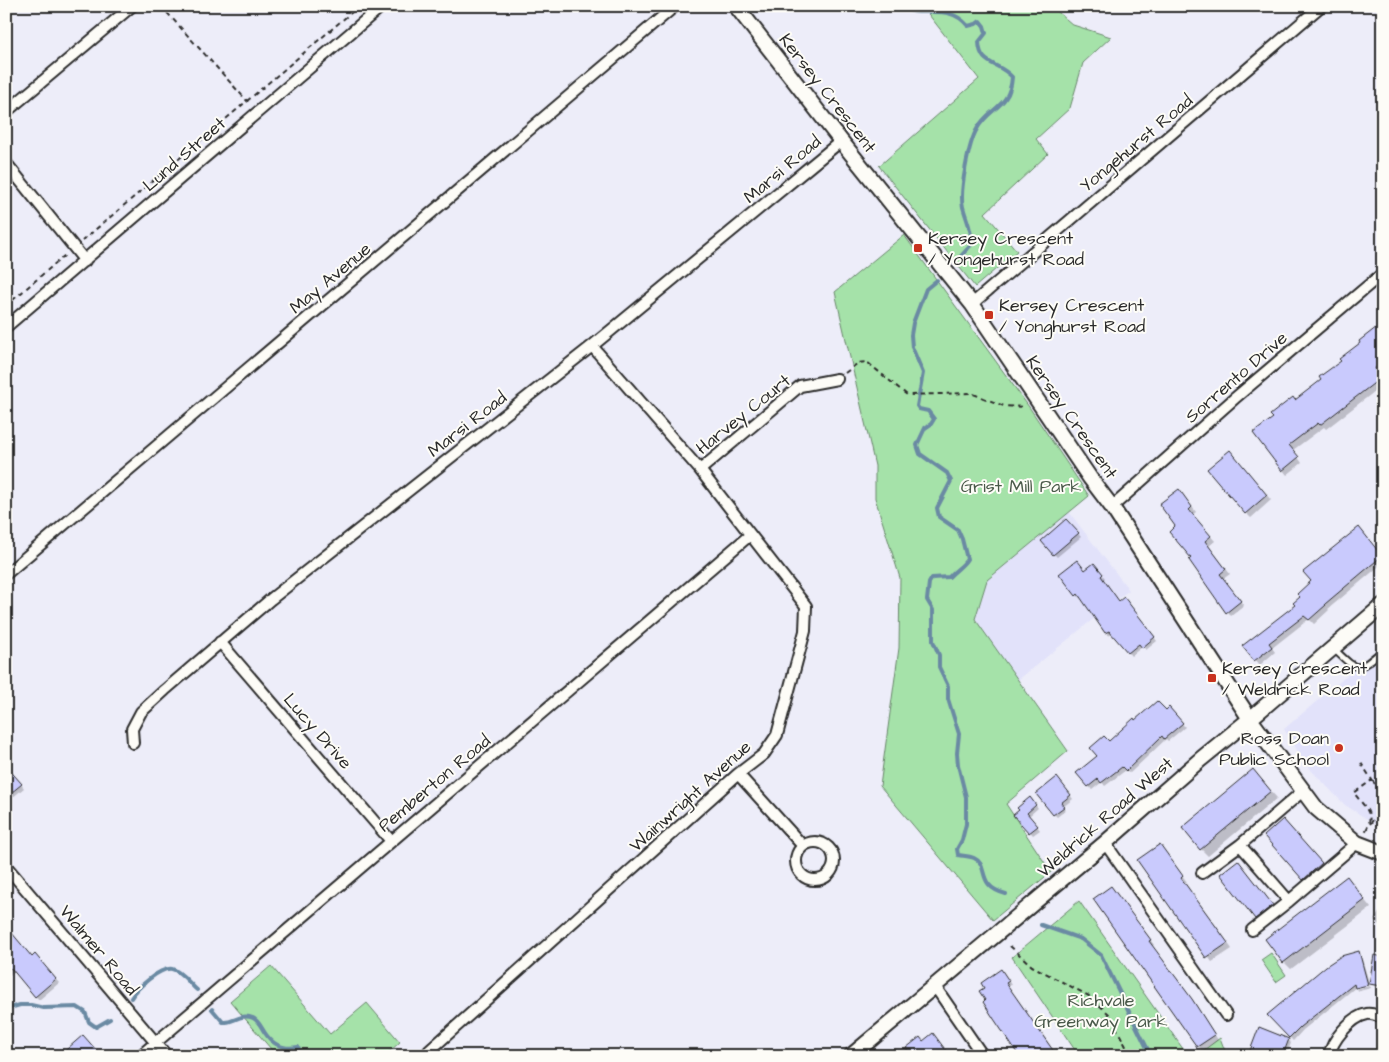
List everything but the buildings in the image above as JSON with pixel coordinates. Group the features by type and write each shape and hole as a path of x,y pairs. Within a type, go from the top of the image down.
{"street":[{"path":"6,112 132,6"},
{"name":"Lund Street","path":"6,326 85,261 382,6"},
{"name":"May Avenue","path":"6,574 675,6"},
{"name":"Kersey Crescent","path":"736,6 972,304 1082,467 1112,507 1250,719 1316,808 1358,843 1383,853"},
{"name":"Yongehurst Road","path":"972,304 1321,6"},
{"name":"Marsi Road","path":"133,743 132,729 141,712 220,642 271,599 592,346 841,141"},
{"path":"6,163 85,261"},
{"name":"Sorrento Drive","path":"1112,507 1235,398 1383,273"},
{"name":"Wainwright Avenue","path":"429,1051 738,774 764,754 777,735 806,631 806,606 700,470 592,346"},
{"name":"Harvey Court","path":"700,470 800,386 837,379"},
{"name":"Pemberton Road","path":"140,1056 750,535"},
{"name":"Weldrick Road West","path":"851,1056 1105,843 1383,605"},
{"name":"Lucy Drive","path":"220,642 391,841"},
{"path":"738,774 803,846"},
{"path":"1202,873 1240,845 1304,790"},
{"path":"1105,843 1226,1015"},
{"path":"1252,930 1358,843"},
{"path":"1240,845 1289,901"},
{"name":"Walmer Road","path":"6,866 167,1056"},
{"path":"934,985 983,1056"},
{"path":"1329,1056 1330,1046 1344,1029 1357,1019 1368,1014 1383,1017"}],"lane":[{"path":"1333,648 1352,666 1359,668 1366,665 1383,650"}],"path":[{"path":"161,6 258,113"},
{"path":"6,306 359,6"},
{"path":"837,379 858,363 867,362 907,395 971,393 1004,406 1028,407"},
{"path":"1361,764 1383,796"},
{"path":"1370,824 1370,816 1354,793 1372,780"},
{"path":"1358,843 1383,807"},
{"path":"1010,946 1032,966 1088,996 1109,1014 1132,1056"}],"shaded area":[{"path":"1069,512 1129,590 1018,680 975,619 987,580"},
{"name":"Ross Doan Public School","path":"1383,645 1383,829 1345,805 1307,766 1284,729"}],"green space":[{"path":"922,6 1051,6 1073,25 1111,37 1083,63 1070,108 1036,139 1048,154 985,213 1017,251 975,287 879,166 979,79"},
{"name":"Grist Mill Park","path":"904,235 1029,407 1089,496 987,580 975,619 1068,751 1006,804 1051,872 993,920 880,786 899,648 900,578 875,498 875,466 835,292"},
{"name":"Richvale Greenway Park","path":"1079,901 1188,1056 1079,1056 1012,957"},
{"path":"1271,953 1286,975 1276,982 1261,960"},
{"path":"271,966 330,1034 367,1003 400,1042 389,1052 391,1056 277,1056 230,1001"},
{"name":"Richvale Greenway Park","path":"1220,1038 1227,1056 1196,1056"}],"waterway":[{"path":"903,6 917,12 951,14 960,18 968,26 980,21 986,33 979,42 983,56 1012,77 1007,95 982,122 974,135 971,145 962,190 962,200 970,228 972,244 960,257"},
{"path":"937,280 926,289 913,323 911,335 912,347 923,373 917,406 919,409 928,411 934,419 925,428 917,445 920,454 947,473 951,481 937,508 939,517 958,530 967,559 949,577 932,578 929,583 927,600 933,610 933,641 939,655 939,667 948,686 948,699 959,734 957,753 966,797 966,824 962,840 957,849 958,855 972,857 979,861 986,881 990,886 1006,894"},
{"path":"1041,925 1081,939 1101,955 1151,1056"},
{"path":"131,998 149,979 167,969 179,972 197,990"},
{"path":"6,1009 20,1005 44,1008 77,1007 85,1012 89,1022 96,1027 110,1019"},
{"path":"212,1009 223,1022 241,1017 253,1018 272,1041 279,1046 298,1047 302,1056"}],"place":[{"name":"Kersey Crescent / Yongehurst Road","path":"918,248"},
{"name":"Kersey Crescent / Yonghurst Road","path":"989,315"},
{"name":"Kersey Crescent / Weldrick Road","path":"1212,678"},
{"name":"Ross Doan Public School","path":"1339,748"}]}
